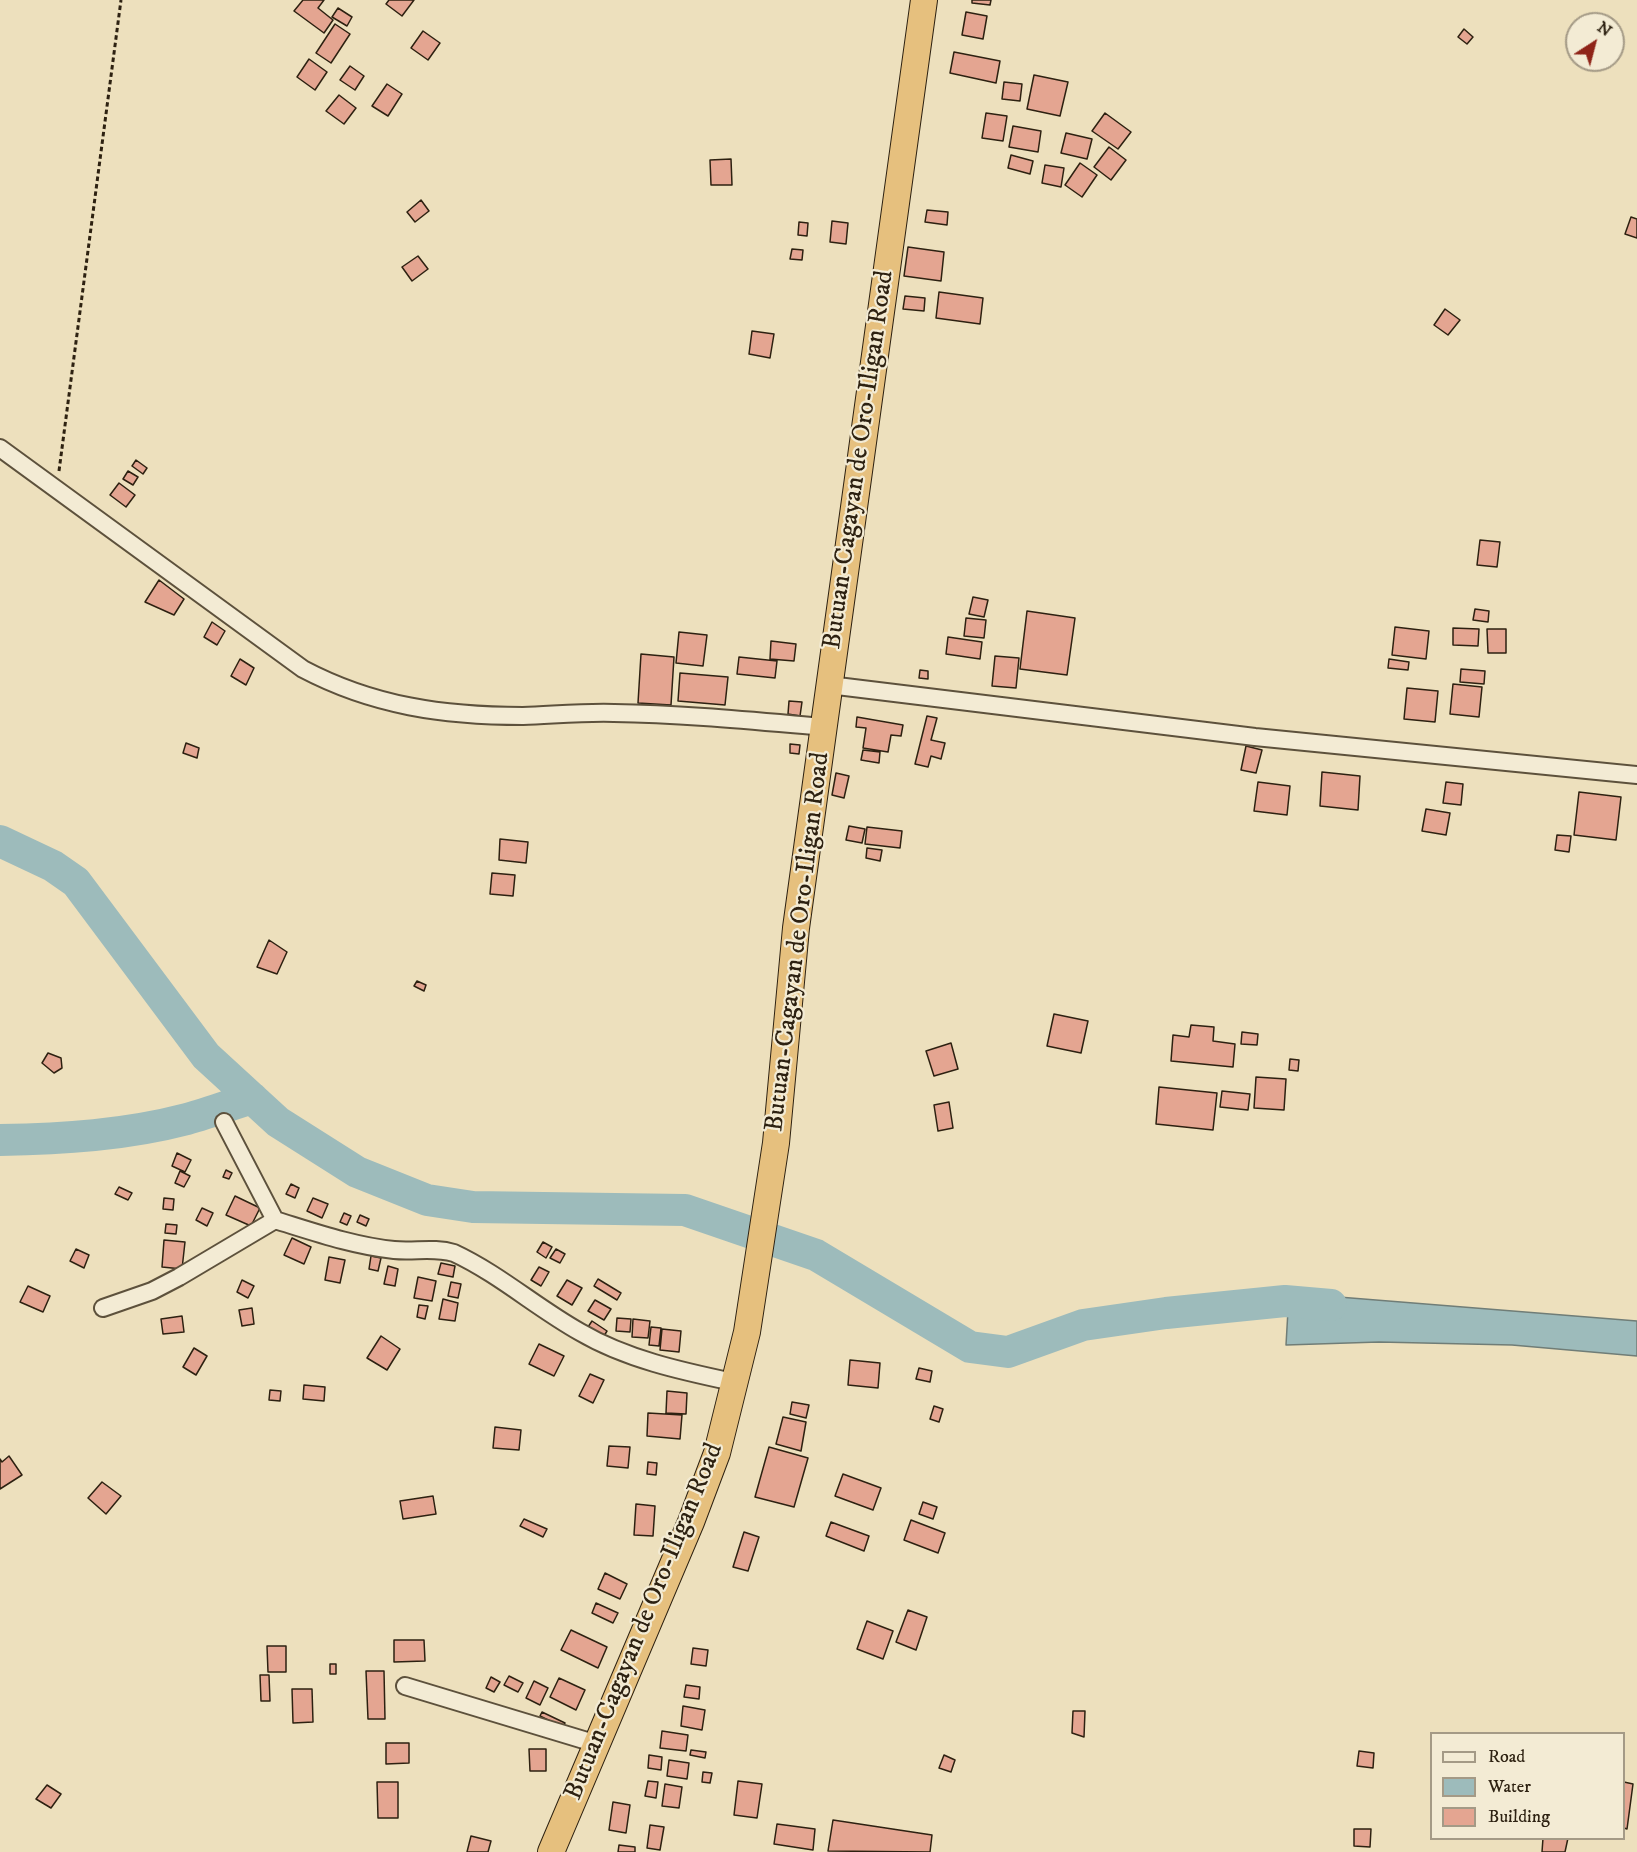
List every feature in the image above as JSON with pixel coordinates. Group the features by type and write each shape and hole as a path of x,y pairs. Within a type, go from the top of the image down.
{"highway":[{"name":"Butuan-Cagayan de Oro-Iligan Road","path":"551,1852 691,1522 717,1453 747,1332 776,1143 796,928 924,0"}],"street":[{"path":"0,448 303,669 364,696 404,706 471,715 614,713 737,719 824,728"},
{"path":"829,685 1255,737 1637,775"},
{"path":"224,1122 275,1220 315,1233 378,1247 406,1250 442,1249 454,1253 580,1332 609,1347 672,1369 733,1382"},
{"path":"104,1308 152,1291 275,1220"},
{"path":"405,1686 597,1744"}],"path":[{"path":"56,489 121,0"}],"water":[{"path":"1289,1293 1637,1321 1637,1356 1512,1345 1379,1342 1286,1345"}],"building":[{"path":"303,0 324,0 318,8 333,20 324,33 294,11"},
{"path":"389,0 414,0 402,16 386,4"},
{"path":"972,0 991,0 990,5 972,3"},
{"path":"338,8 352,17 347,26 332,17"},
{"path":"966,12 987,16 983,39 962,35"},
{"path":"335,24 350,34 331,63 316,53"},
{"path":"1464,29 1473,37 1467,44 1458,37"},
{"path":"423,31 440,43 428,60 411,48"},
{"path":"954,52 1000,61 996,83 950,73"},
{"path":"309,59 327,72 315,90 297,77"},
{"path":"350,66 364,76 355,90 340,80"},
{"path":"1034,75 1068,82 1060,116 1027,109"},
{"path":"1004,82 1022,84 1020,101 1002,99"},
{"path":"387,84 402,94 388,116 372,106"},
{"path":"339,95 356,108 344,124 326,111"},
{"path":"986,113 1007,116 1003,141 982,138"},
{"path":"1105,113 1131,132 1118,149 1092,131"},
{"path":"1013,126 1041,131 1038,152 1009,147"},
{"path":"1066,133 1092,139 1087,159 1061,153"},
{"path":"1109,147 1126,160 1111,180 1094,167"},
{"path":"1011,155 1033,161 1030,174 1008,168"},
{"path":"731,159 732,185 711,185 710,160"},
{"path":"1080,163 1097,175 1082,197 1065,185"},
{"path":"1045,165 1064,168 1061,187 1042,183"},
{"path":"421,200 429,211 415,222 407,212"},
{"path":"927,210 948,212 947,225 925,222"},
{"path":"1631,217 1637,219 1637,238 1625,234"},
{"path":"832,221 848,223 846,244 830,242"},
{"path":"799,222 808,223 807,236 798,235"},
{"path":"908,247 944,252 941,281 904,276"},
{"path":"792,249 803,250 802,260 790,259"},
{"path":"418,256 428,269 412,281 402,267"},
{"path":"939,292 983,298 980,324 936,318"},
{"path":"905,296 925,298 924,311 903,309"},
{"path":"1445,309 1460,320 1448,335 1434,325"},
{"path":"752,331 774,334 770,358 749,354"},
{"path":"136,460 147,468 143,474 132,466"},
{"path":"128,471 138,477 133,485 123,479"},
{"path":"119,483 135,495 126,507 110,495"},
{"path":"1480,540 1500,542 1497,567 1477,565"},
{"path":"159,580 184,599 174,615 145,602"},
{"path":"973,597 988,600 984,617 969,614"},
{"path":"1475,609 1489,611 1488,622 1473,620"},
{"path":"1027,611 1075,618 1067,675 1020,669"},
{"path":"966,618 986,620 984,638 964,636"},
{"path":"212,622 225,631 217,645 204,637"},
{"path":"1395,627 1429,631 1426,659 1392,655"},
{"path":"1453,628 1479,629 1478,646 1453,645"},
{"path":"1487,629 1506,629 1506,653 1488,653"},
{"path":"679,632 707,635 703,666 676,663"},
{"path":"948,637 982,642 980,659 946,654"},
{"path":"771,641 796,644 794,661 770,659"},
{"path":"641,654 674,657 671,705 638,703"},
{"path":"995,656 1019,658 1016,688 992,686"},
{"path":"739,657 777,661 775,678 737,674"},
{"path":"240,659 254,668 246,685 231,676"},
{"path":"1389,659 1409,662 1408,670 1388,668"},
{"path":"1461,669 1485,671 1484,684 1460,682"},
{"path":"920,670 928,671 928,679 919,678"},
{"path":"680,673 728,677 725,705 678,701"},
{"path":"1453,684 1482,687 1479,717 1450,714"},
{"path":"1407,688 1438,691 1435,722 1404,719"},
{"path":"789,701 802,702 800,716 788,714"},
{"path":"927,716 937,718 931,740 945,743 941,759 931,756 928,767 915,764"},
{"path":"857,717 903,725 901,736 891,735 888,752 863,748 866,728 856,727"},
{"path":"186,743 199,748 197,758 183,753"},
{"path":"790,744 800,745 799,754 790,753"},
{"path":"1246,746 1262,750 1256,773 1241,770"},
{"path":"863,750 880,752 879,763 861,760"},
{"path":"1322,772 1360,776 1358,810 1320,806"},
{"path":"836,773 849,776 844,798 832,795"},
{"path":"1258,782 1290,786 1287,815 1254,811"},
{"path":"1446,782 1463,784 1461,805 1443,803"},
{"path":"1579,792 1621,797 1616,840 1574,835"},
{"path":"1426,809 1450,813 1446,835 1422,831"},
{"path":"849,826 865,829 862,843 846,840"},
{"path":"867,827 902,831 900,848 865,844"},
{"path":"1557,835 1571,836 1569,852 1555,850"},
{"path":"500,839 528,842 526,863 499,860"},
{"path":"867,848 882,850 880,861 866,858"},
{"path":"492,873 515,875 513,896 490,894"},
{"path":"269,940 287,952 277,974 257,967"},
{"path":"417,981 426,985 424,991 414,986"},
{"path":"1054,1014 1088,1021 1081,1053 1047,1046"},
{"path":"1191,1025 1214,1027 1213,1041 1235,1044 1233,1067 1171,1061 1173,1035 1189,1037"},
{"path":"1242,1032 1258,1034 1257,1045 1241,1044"},
{"path":"951,1043 958,1069 934,1076 926,1051"},
{"path":"48,1053 61,1058 62,1068 54,1073 42,1063"},
{"path":"1290,1059 1299,1060 1298,1071 1289,1070"},
{"path":"1256,1077 1286,1079 1284,1110 1254,1108"},
{"path":"1159,1087 1217,1093 1213,1130 1156,1124"},
{"path":"1222,1091 1250,1094 1248,1110 1220,1107"},
{"path":"949,1102 953,1128 938,1131 934,1105"},
{"path":"177,1153 191,1160 185,1172 172,1166"},
{"path":"226,1170 232,1173 229,1179 223,1177"},
{"path":"180,1171 190,1176 184,1187 175,1183"},
{"path":"291,1184 299,1188 295,1198 286,1194"},
{"path":"119,1187 132,1193 128,1200 115,1194"},
{"path":"235,1196 260,1208 251,1226 226,1215"},
{"path":"164,1198 174,1199 173,1210 163,1209"},
{"path":"313,1198 328,1204 322,1218 307,1211"},
{"path":"202,1208 213,1213 207,1226 196,1220"},
{"path":"344,1213 351,1216 347,1225 340,1222"},
{"path":"360,1215 369,1219 366,1226 357,1222"},
{"path":"166,1224 177,1225 176,1234 165,1233"},
{"path":"292,1238 311,1247 304,1264 284,1255"},
{"path":"164,1240 185,1242 182,1269 162,1267"},
{"path":"543,1242 552,1247 546,1258 537,1252"},
{"path":"76,1249 89,1255 84,1268 70,1261"},
{"path":"556,1249 565,1254 560,1263 550,1258"},
{"path":"371,1256 381,1258 378,1271 369,1269"},
{"path":"329,1257 345,1260 340,1283 325,1280"},
{"path":"441,1263 455,1266 453,1277 438,1274"},
{"path":"388,1266 398,1269 395,1286 384,1284"},
{"path":"539,1267 549,1272 541,1286 531,1280"},
{"path":"418,1277 436,1281 432,1301 414,1298"},
{"path":"598,1279 621,1293 617,1300 594,1286"},
{"path":"242,1280 254,1286 248,1298 237,1292"},
{"path":"567,1280 582,1288 572,1305 557,1296"},
{"path":"451,1282 461,1284 458,1298 448,1296"},
{"path":"28,1286 50,1296 43,1312 20,1302"},
{"path":"443,1299 458,1303 455,1321 439,1319"},
{"path":"595,1300 611,1309 604,1320 588,1311"},
{"path":"419,1305 428,1306 425,1319 417,1317"},
{"path":"252,1308 254,1324 242,1326 239,1310"},
{"path":"182,1316 184,1332 163,1334 161,1319"},
{"path":"617,1318 631,1319 630,1332 616,1331"},
{"path":"633,1319 650,1321 648,1338 632,1337"},
{"path":"592,1321 607,1331 604,1336 588,1327"},
{"path":"651,1327 661,1328 659,1346 649,1345"},
{"path":"662,1329 681,1331 679,1352 660,1350"},
{"path":"381,1336 400,1349 387,1370 367,1358"},
{"path":"539,1344 564,1356 554,1376 529,1364"},
{"path":"194,1348 207,1356 196,1375 183,1367"},
{"path":"850,1360 880,1363 878,1388 848,1385"},
{"path":"919,1368 932,1371 930,1382 916,1379"},
{"path":"590,1374 604,1380 593,1403 579,1396"},
{"path":"304,1385 325,1387 324,1401 303,1399"},
{"path":"270,1390 281,1391 280,1401 269,1400"},
{"path":"667,1391 687,1393 686,1414 666,1413"},
{"path":"792,1402 809,1405 806,1418 790,1414"},
{"path":"934,1406 943,1409 939,1422 930,1419"},
{"path":"648,1413 682,1415 680,1439 647,1436"},
{"path":"783,1417 806,1422 801,1451 776,1444"},
{"path":"495,1427 521,1430 519,1450 493,1448"},
{"path":"609,1446 630,1447 628,1468 607,1466"},
{"path":"769,1447 808,1458 794,1507 755,1497"},
{"path":"9,1456 22,1475 0,1489 0,1459 2,1462"},
{"path":"648,1462 657,1463 656,1475 647,1474"},
{"path":"843,1474 881,1488 873,1510 835,1496"},
{"path":"102,1482 121,1496 106,1514 88,1498"},
{"path":"433,1496 436,1514 403,1519 400,1501"},
{"path":"923,1502 937,1507 933,1519 919,1514"},
{"path":"636,1504 655,1506 653,1536 634,1535"},
{"path":"524,1519 547,1529 543,1537 520,1526"},
{"path":"911,1520 945,1533 938,1553 904,1540"},
{"path":"831,1522 869,1536 864,1551 826,1536"},
{"path":"744,1532 759,1537 748,1571 733,1567"},
{"path":"605,1573 627,1584 620,1599 598,1589"},
{"path":"596,1603 618,1613 613,1623 592,1613"},
{"path":"908,1610 927,1617 916,1650 896,1642"},
{"path":"867,1621 893,1631 883,1659 857,1649"},
{"path":"571,1630 607,1647 598,1668 561,1650"},
{"path":"394,1640 424,1640 425,1661 394,1662"},
{"path":"267,1646 286,1646 286,1672 268,1672"},
{"path":"693,1648 708,1650 706,1666 691,1664"},
{"path":"330,1664 336,1664 336,1674 330,1674"},
{"path":"366,1671 384,1671 385,1719 368,1719"},
{"path":"260,1675 269,1675 270,1701 261,1701"},
{"path":"509,1676 523,1683 518,1692 504,1685"},
{"path":"491,1677 500,1682 494,1692 486,1688"},
{"path":"559,1678 585,1690 576,1710 550,1697"},
{"path":"534,1681 548,1688 540,1705 526,1698"},
{"path":"686,1685 700,1687 699,1699 684,1697"},
{"path":"292,1689 312,1689 313,1722 293,1723"},
{"path":"683,1706 705,1710 702,1730 681,1726"},
{"path":"1073,1711 1085,1711 1084,1737 1072,1733"},
{"path":"542,1712 565,1723 562,1727 540,1716"},
{"path":"662,1731 688,1735 686,1751 660,1748"},
{"path":"386,1743 409,1743 409,1763 386,1764"},
{"path":"529,1749 546,1749 546,1771 530,1771"},
{"path":"691,1750 706,1752 705,1758 690,1755"},
{"path":"1359,1751 1374,1753 1373,1768 1357,1766"},
{"path":"649,1755 662,1757 661,1770 648,1768"},
{"path":"944,1755 955,1760 951,1772 939,1768"},
{"path":"669,1760 689,1763 687,1779 667,1776"},
{"path":"703,1772 712,1773 710,1783 702,1782"},
{"path":"648,1781 658,1782 656,1798 645,1796"},
{"path":"738,1781 762,1784 757,1818 734,1815"},
{"path":"377,1782 398,1782 398,1818 378,1818"},
{"path":"1625,1782 1633,1784 1627,1829 1625,1828"},
{"path":"665,1784 682,1787 679,1808 662,1806"},
{"path":"47,1785 61,1794 51,1808 36,1799"},
{"path":"613,1802 630,1805 626,1833 609,1830"},
{"path":"833,1820 932,1835 930,1852 828,1851"},
{"path":"777,1824 815,1829 813,1850 774,1844"},
{"path":"650,1825 664,1827 660,1850 647,1848"},
{"path":"1354,1829 1371,1829 1370,1847 1354,1846"},
{"path":"471,1836 491,1841 488,1852 467,1852"},
{"path":"1543,1840 1568,1840 1565,1852 1542,1852"},
{"path":"619,1845 635,1847 635,1852 618,1852"}],"waterway":[{"path":"0,841 53,866 76,882 206,1056 278,1122 357,1172 427,1200 473,1207 685,1210 816,1255 970,1347 1008,1352 1083,1325 1166,1313 1285,1301 1331,1305"},
{"path":"0,1140 47,1139 141,1129 187,1119 252,1098"}]}
